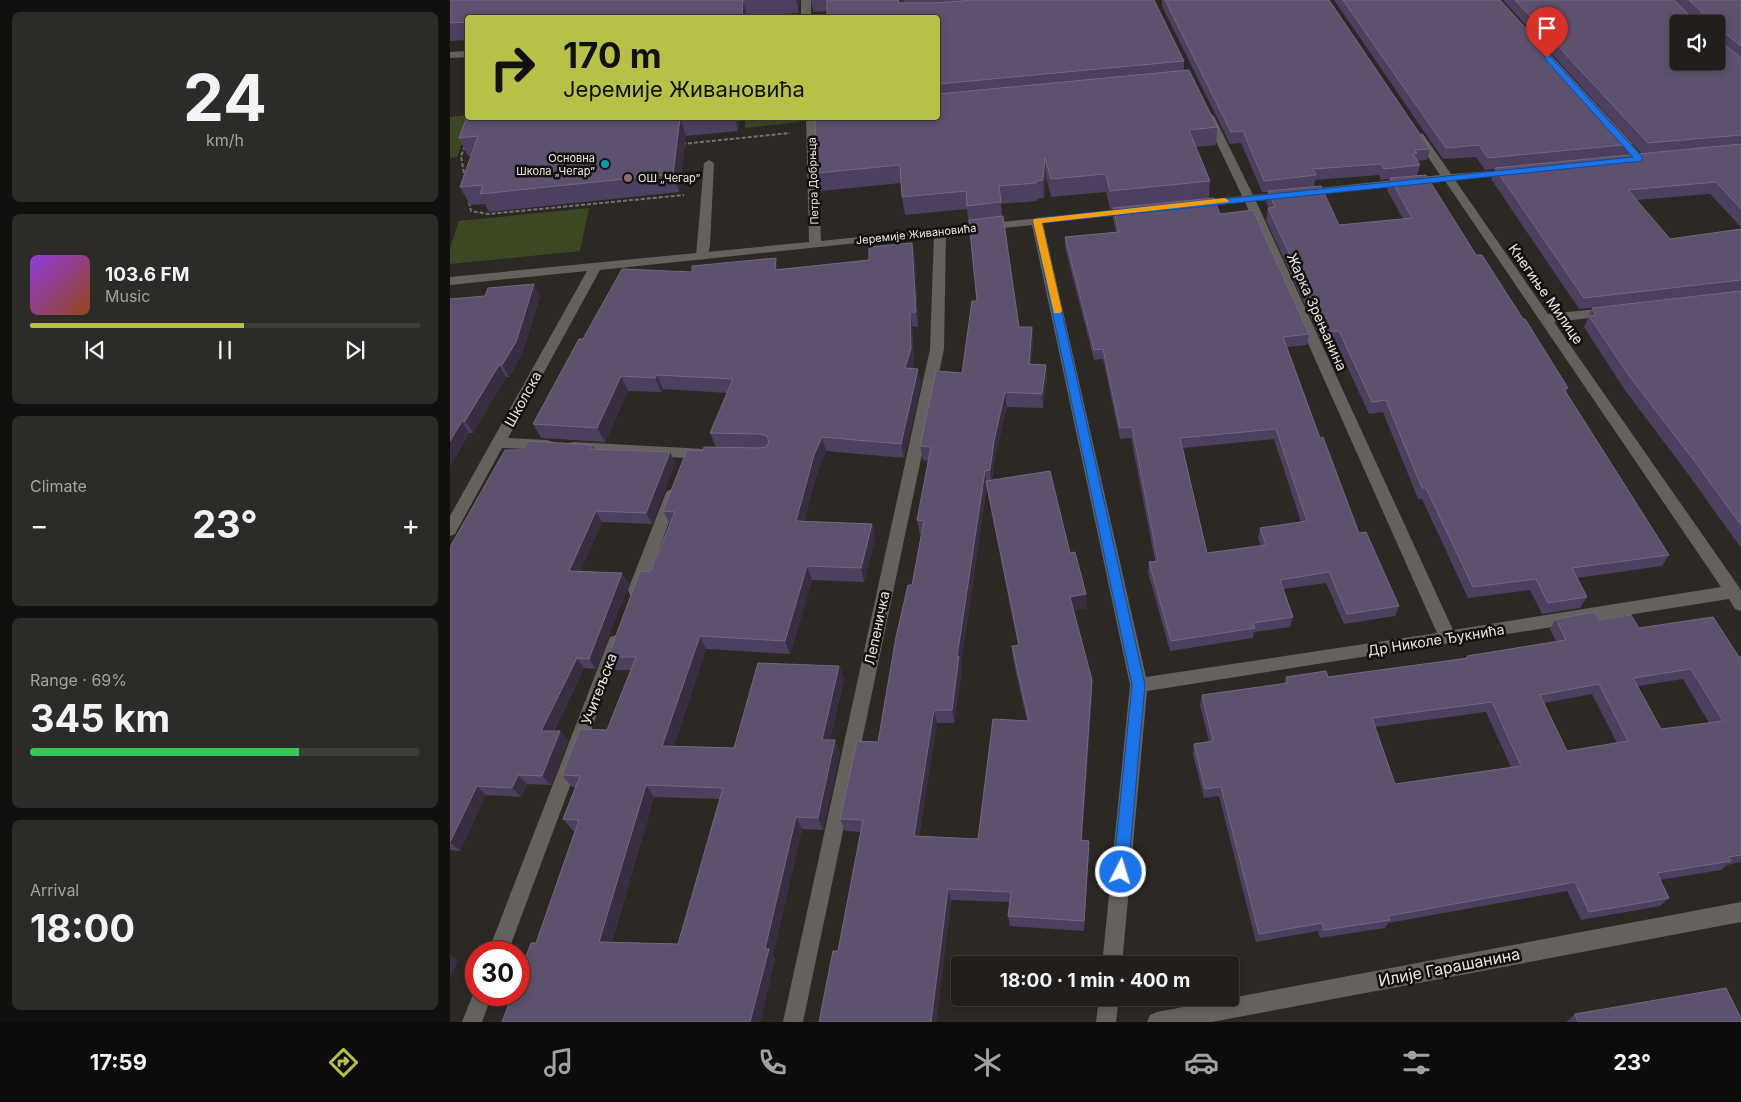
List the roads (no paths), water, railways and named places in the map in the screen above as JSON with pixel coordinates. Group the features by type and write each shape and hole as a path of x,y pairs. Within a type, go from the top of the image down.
{"street":[{"path":"806,0 806,15"},
{"path":"450,55 465,54"},
{"name":"Жарка Зрењанина","path":"1205,108 1249,198 1448,638"},
{"name":"Петра Добрњца","path":"813,120 811,131 815,245"},
{"path":"1606,123 1644,159 1620,161"},
{"name":"Кнегиње Милице","path":"1414,129 1737,598"},
{"path":"702,256 709,163"},
{"path":"1182,205 1524,170"},
{"name":"Јеремије Живановића","path":"450,281 595,268 1143,209"},
{"path":"1037,221 1139,685 1113,956"},
{"name":"Лепеничка","path":"793,1022 937,349 940,231"},
{"name":"Школска","path":"450,530 500,443 595,268"},
{"path":"1545,319 1624,310"},
{"path":"500,443 717,454"},
{"path":"632,602 688,454"},
{"name":"Др Николе Ђукнића","path":"1139,685 1448,638 1737,598"},
{"name":"Учитељска","path":"502,941 621,629"},
{"name":"Илије Гарашанина","path":"1157,1022 1741,912"},
{"path":"472,1022 478,1006"},
{"path":"1106,1022 1108,1006"}],"place":[{"name":"Основна Школа „Чегар”","path":"605,164"},
{"name":"ОШ „Чегар”","path":"628,178"}]}
